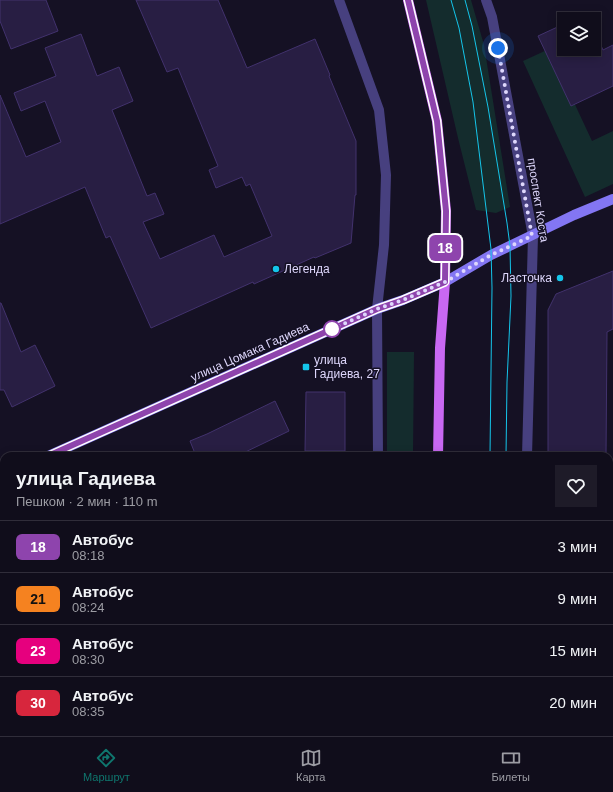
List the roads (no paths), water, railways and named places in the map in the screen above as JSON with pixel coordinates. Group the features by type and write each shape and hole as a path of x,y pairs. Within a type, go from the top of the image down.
{"main road":[{"path":"408,0 437,121 446,211 445,282 440,348 438,452"},
{"name":"улица Цомака Гадиева","path":"57,452 377,309 403,300 445,282 491,255 574,215 613,199"}],"street":[{"path":"339,0 379,110 386,175 384,244 377,309 378,452"},
{"name":"проспект Коста","path":"486,0 492,17 532,236 527,452"}],"tram line":[{"path":"451,0 459,28 473,102 491,249 490,452"},
{"path":"465,0 472,26 488,107 510,246 511,296 507,382 506,452"}],"place":[{"name":"Легенда","path":"276,269"},
{"name":"Ласточка","path":"560,278"},
{"name":"улица Гадиева, 27","path":"306,367"}]}
